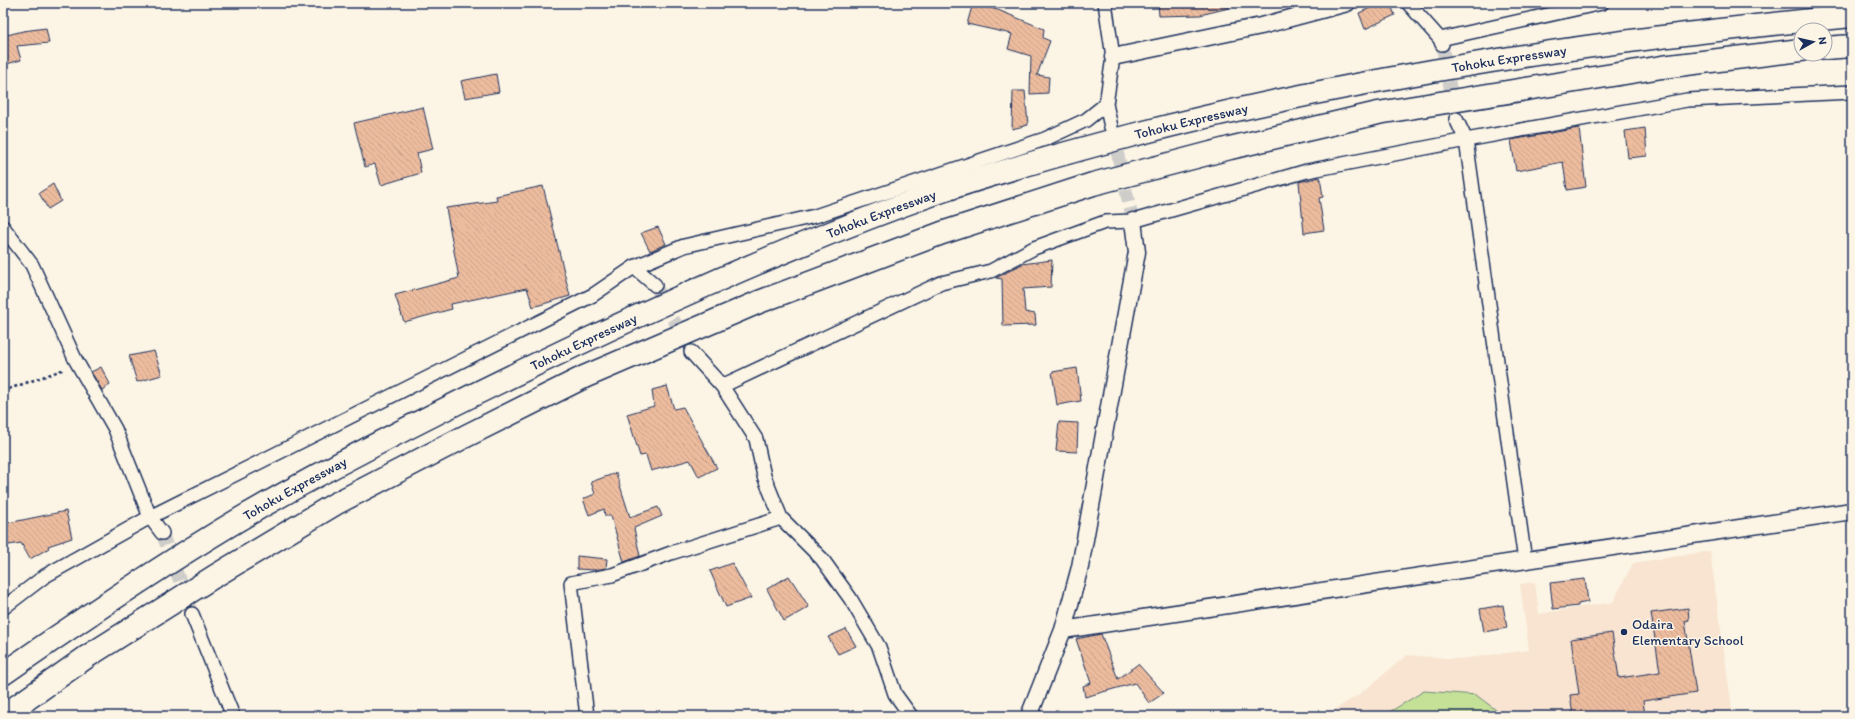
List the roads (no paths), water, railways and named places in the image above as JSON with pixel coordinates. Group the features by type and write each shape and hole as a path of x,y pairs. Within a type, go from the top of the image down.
{"highway":[{"name":"Tohoku Expressway","path":"3,674 90,614 244,517 324,472 454,404 637,316 777,254 943,191 1084,148 1201,118 1354,84 1523,57 1732,28 1852,16"},
{"path":"1833,47 1852,46"},
{"path":"3,716 88,656 215,576 335,504 468,435 598,371 759,302 942,233 1093,184 1230,148 1378,113 1662,67 1793,51"}],"street":[{"path":"1105,3 1113,57 1106,104 1111,127"},
{"path":"1113,57 1261,26 1347,3"},
{"path":"1408,3 1441,42 1602,3"},
{"path":"722,386 941,283 991,271 1034,248 1105,222 1133,221 1307,171 1466,140 1687,100 1852,92"},
{"path":"3,608 45,576 150,517 593,295 634,267 684,246 815,216 1045,139 1086,120 1106,104"},
{"path":"1456,120 1466,140 1525,561"},
{"path":"1029,716 1063,630 1080,567 1136,260 1137,252 1133,221"},
{"path":"3,227 32,266 79,364 115,429 150,517 162,533"},
{"path":"634,267 655,284"},
{"path":"691,352 722,386 756,439 764,476 782,518 822,559 850,598 879,647 895,694 911,716"},
{"path":"1063,630 1852,511"},
{"path":"587,716 572,583 612,575 671,553 782,518"},
{"path":"192,614 233,716"}],"tunnel":[{"path":"1442,44 1456,119"},
{"path":"1113,134 1133,221"},
{"path":"655,285 691,352"},
{"path":"162,533 192,614"}],"place":[{"name":"Odaira Elementary School","path":"1624,632"}]}
